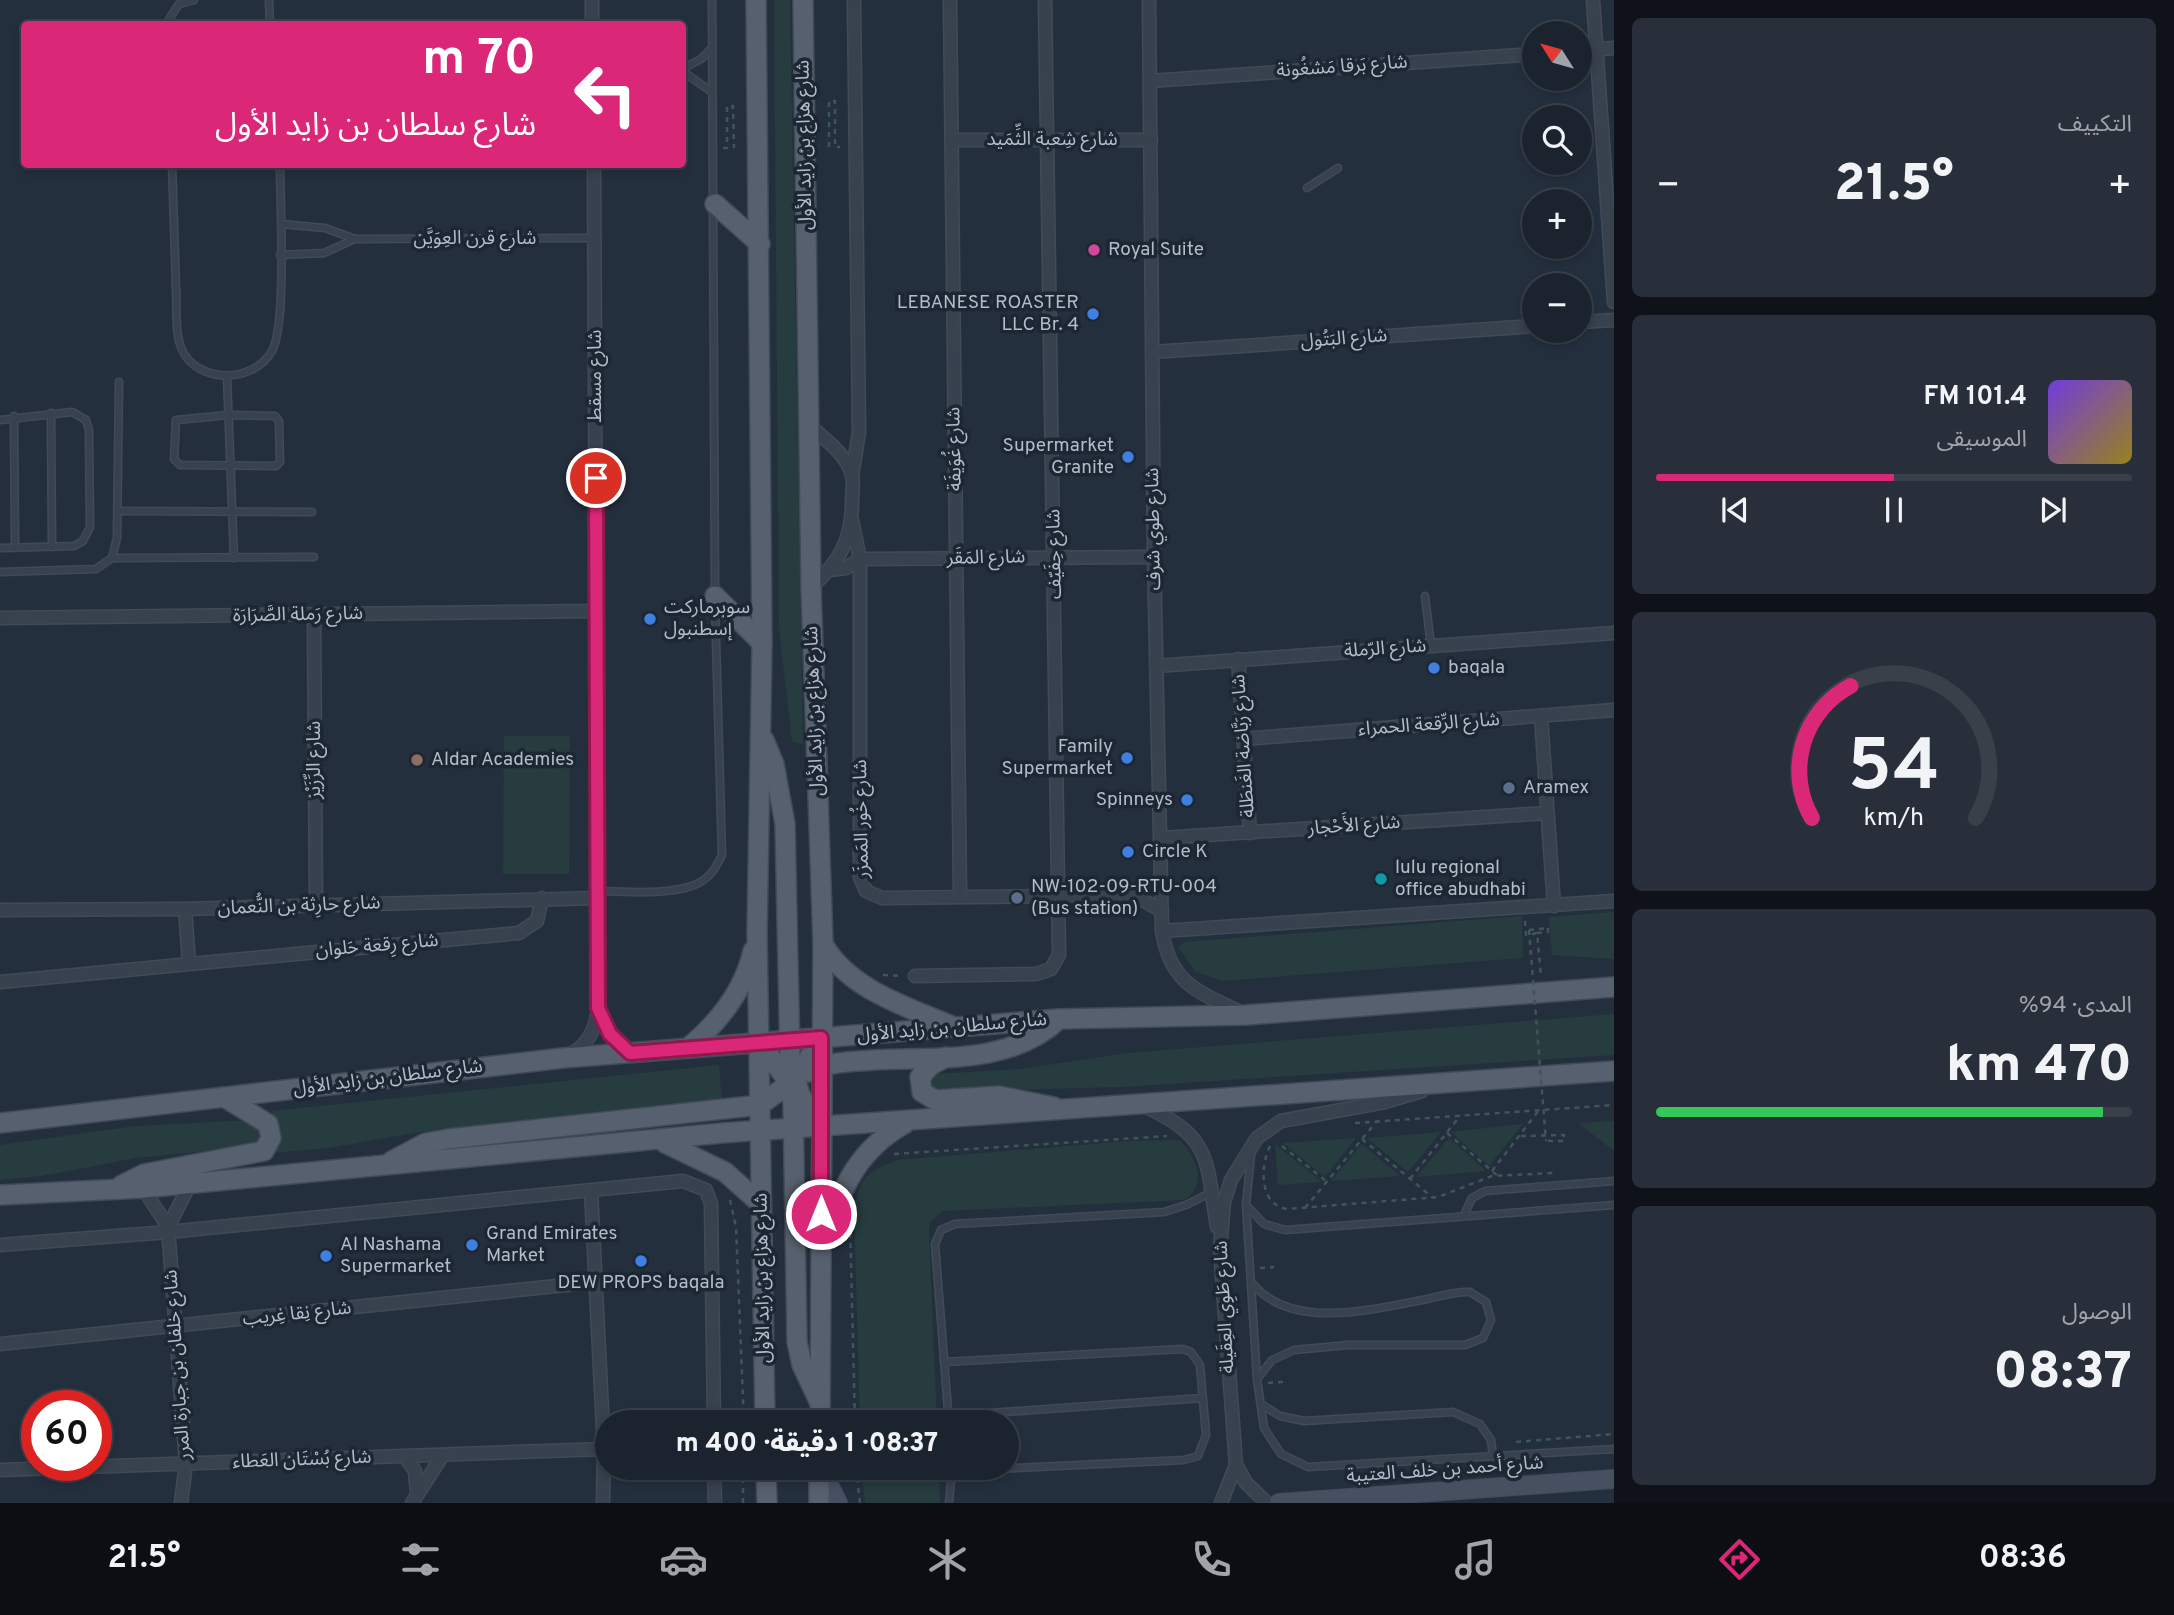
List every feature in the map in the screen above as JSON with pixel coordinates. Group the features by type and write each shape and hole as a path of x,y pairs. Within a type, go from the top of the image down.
{"main road":[{"name":"شارع هزاع بن زايد الأول","path":"756,0 762,643 758,933 765,1410"},
{"name":"شارع هزاع بن زايد الأول","path":"803,0 811,588 823,944 820,1410"},
{"path":"715,204 760,244"},
{"path":"715,596 762,643"},
{"path":"761,736 774,764 785,824 797,1342 802,1365 819,1410"},
{"path":"688,1048 714,1024 740,986 758,933"},
{"path":"823,944 839,968 864,985 955,1028"},
{"name":"شارع سلطان بن زايد الأول","path":"0,1124 563,1058 1059,1019 1246,1015 1614,988"},
{"path":"386,1165 426,1143 447,1139 760,1105 821,1065 950,1056 1017,1047 1032,1040 1059,1019"},
{"path":"761,1131 821,1038"},
{"path":"760,1043 821,1127"},
{"path":"950,1056 924,1071 920,1085 928,1097 942,1100 999,1096 1067,1111"},
{"path":"0,1195 143,1188 761,1131 1614,1071"},
{"path":"115,1190 144,1174 264,1151 271,1138 268,1124 224,1097"},
{"path":"822,1258 838,1201 857,1163 879,1140 908,1121"},
{"path":"661,1141 684,1149 725,1172 761,1203"},
{"path":"766,1480 767,1503"},
{"path":"819,1503 820,1480"}],"street":[{"path":"592,0 592,21"},
{"path":"811,588 830,570 845,548 852,520 852,476 859,432 854,0"},
{"name":"شارع غُوَيفَة","path":"950,0 961,897"},
{"name":"شارع حِفَيّف","path":"915,976 1036,974 1051,969 1059,955 1045,0"},
{"name":"شارع طوي شرف","path":"1149,0 1154,557 1163,931 1170,964 1180,978 1199,992 1246,1015"},
{"path":"1593,0 1614,302"},
{"path":"1592,50 1614,48"},
{"name":"شارع بَرقا مَشغُونة","path":"1150,81 1522,55"},
{"name":"شارع شِعبة الثِّمَيد","path":"953,141 1151,140"},
{"name":"شارع مسقط","path":"563,1058 585,1044 597,1021 598,1008 594,168"},
{"path":"1592,322 1614,320"},
{"name":"شارع البَتُول","path":"1153,352 1522,327"},
{"path":"810,426 839,453 852,476"},
{"name":"شارع خُور المَمزَر","path":"852,520 860,559 862,884 866,891 882,898 1134,895 1161,880"},
{"name":"شارع المَقَر","path":"830,570 846,568 860,559 1154,557"},
{"name":"شارع رَملة الصَّرَارَة","path":"0,618 596,611"},
{"name":"شارع الرِّزَيْز","path":"314,615 316,905"},
{"name":"شارع الرّملة","path":"1156,666 1614,633"},
{"name":"شارع رَبَّاضة الغَنطَلة","path":"1238,659 1250,832"},
{"name":"شارع الرِّقعة الحمراء","path":"1243,739 1614,710"},
{"path":"1541,716 1554,906"},
{"name":"شارع الأَحْجار","path":"1161,838 1547,813"},
{"name":"شارع حارِثة بن النُّعمان","path":"0,910 185,909 598,895"},
{"path":"1134,895 1162,911"},
{"name":"شارع رِقعة حَلوان","path":"0,982 519,933 537,921 542,898"},
{"path":"1163,931 1614,901"},
{"path":"185,909 188,963"},
{"name":"شارع مسقط","path":"598,1008 610,1034 630,1053"},
{"name":"شارع طَوِي العِقَيلة","path":"1221,1503 1236,1465 1220,1248 1224,1202 1231,1180 1256,1140 1281,1121 1385,1102 1424,1090 1437,1082"},
{"path":"1144,1105 1183,1126 1197,1140 1212,1192 1220,1248"},
{"path":"0,1245 683,1181 706,1191 711,1204 714,1410"},
{"path":"168,1229 190,1184"},
{"name":"شارع خلفان بن جبارة المرر","path":"143,1188 168,1229 186,1463 181,1503"},
{"path":"591,1191 602,1410"},
{"name":"شارع نِقا غِريب","path":"0,1344 594,1282"},
{"name":"شارع بُسْتَان العَطاء","path":"0,1470 595,1448"},
{"path":"414,1500 443,1455"},
{"path":"405,1457 417,1479 414,1500"},
{"name":"شارع طَوِي العِقَيلة","path":"1236,1465 1252,1491 1267,1503"},
{"name":"شارع أحمد بن خلف العتيبة","path":"1279,1503 1453,1496 1614,1479"},
{"path":"603,1480 603,1503"},
{"path":"714,1480 715,1503"},
{"path":"826,1480 838,1503"}],"lane":[{"path":"168,21 179,4 194,0"},
{"path":"269,0 270,21"},
{"path":"598,895 695,885 714,870 722,855 715,596 712,0"},
{"path":"686,68 701,59 712,48"},
{"path":"686,73 712,93"},
{"path":"172,168 178,341 195,365 212,374 227,376 242,374 260,365 277,341 281,255 280,168"},
{"path":"1307,188 1338,168"},
{"name":"شارع قرن العِوَيَّن","path":"281,224 326,228 355,239 595,238"},
{"name":"شارع قرن العِوَيَّن","path":"281,255 324,253 355,239"},
{"path":"227,376 234,558"},
{"path":"0,572 96,569 112,558 117,548 120,382"},
{"path":"0,420 14,416 72,412 82,416 89,425 89,532 79,544 0,548"},
{"path":"51,413 52,547"},
{"path":"228,415 275,416 279,421 280,462 276,466 231,467 180,465 174,459 176,420 182,417 228,415"},
{"path":"14,416 15,548"},
{"path":"118,510 312,512"},
{"path":"112,558 314,557"},
{"path":"1425,596 1431,646"},
{"path":"1256,1140 1246,1205 1257,1379 1265,1428 1274,1446 1289,1460 1308,1466 1614,1449"},
{"path":"1464,1215 1472,1198 1485,1191 1614,1181"},
{"path":"948,1410 934,1244 941,1230 947,1226 1164,1212 1212,1192"},
{"path":"1246,1205 1264,1224 1284,1230 1614,1205"},
{"path":"1253,1284 1272,1303 1297,1312 1385,1306 1470,1292 1486,1302 1491,1321 1483,1338 1465,1345 1386,1344 1294,1350 1272,1360 1257,1379"},
{"path":"944,1362 1183,1349 1191,1352 1200,1364 1205,1444 1198,1456 1190,1459 1019,1467"},
{"path":"1019,1413 1202,1398"},
{"path":"1261,1404 1280,1416 1304,1421 1463,1414 1486,1432 1493,1456"},
{"path":"949,1503 951,1480"}],"path":[{"path":"829,147 829,101 835,101 835,148"},
{"path":"727,148 727,106 733,106 734,148"},
{"path":"1519,1136 1564,1135 1564,1141 1546,1141 1529,930 1548,928 1548,932 1537,933 1525,935 1524,908"},
{"path":"1537,933 1542,993"},
{"path":"864,985 873,975 915,976"},
{"path":"1352,1123 1614,1105"},
{"path":"1492,1171 1539,1110"},
{"path":"1410,1179 1460,1116"},
{"path":"1305,1208 1377,1121"},
{"path":"1447,1133 1498,1176"},
{"path":"885,1157 1158,1136 1197,1140"},
{"path":"1362,1139 1432,1198"},
{"path":"1256,1140 1272,1142 1265,1165 1268,1198 1281,1208 1432,1198 1448,1194 1479,1179 1565,1172"},
{"path":"1282,1146 1327,1182"},
{"path":"728,1196 736,1227 743,1410"},
{"path":"850,1219 855,1410"},
{"path":"1251,1268 1274,1267"},
{"path":"743,1503 744,1480"},
{"path":"857,1480 860,1503"}],"green space":[{"path":"774,0 790,0 803,744 792,742 779,629"},
{"path":"504,736 570,736 569,874 503,874"},
{"path":"1614,912 1614,959 1552,955 1549,917"},
{"path":"1522,916 1523,958 1222,981 1195,971 1178,947 1184,942"},
{"path":"1614,1014 1614,1055 1122,1087 937,1092 928,1088 930,1076 935,1074 1020,1069 1127,1053"},
{"path":"719,1065 722,1101 439,1129 328,1148 272,1153 277,1127 271,1111"},
{"path":"252,1120 261,1131 256,1145 249,1147 136,1158 42,1176 0,1180 0,1145 135,1126"},
{"path":"1614,1121 1614,1151 1578,1123"},
{"path":"1523,1124 1489,1166 1451,1132"},
{"path":"1441,1132 1408,1172 1367,1138"},
{"path":"1356,1138 1325,1177 1283,1143"},
{"path":"1449,1138 1486,1171 1416,1177"},
{"path":"1180,1140 1195,1162 1197,1170 1198,1178 1192,1193 1184,1200 943,1211 930,1222 936,1410 860,1410 854,1208 859,1189 867,1176 897,1160 1129,1141"},
{"path":"1275,1144 1322,1182 1278,1185"},
{"path":"1362,1144 1400,1176 1331,1181"},
{"path":"862,1480 939,1480 940,1503 865,1503"}],"place":[{"name":"Royal Suite","path":"1094,250"},
{"name":"LEBANESE ROASTER LLC Br. 4","path":"1093,314"},
{"name":"Supermarket Granite","path":"1128,457"},
{"name":"سوبرماركت إسطنبول","path":"650,619"},
{"name":"baqala","path":"1434,668"},
{"name":"Family Supermarket","path":"1127,758"},
{"name":"Aldar Academies","path":"417,760"},
{"name":"Aramex","path":"1509,788"},
{"name":"Spinneys","path":"1187,800"},
{"name":"Circle K","path":"1128,852"},
{"name":"lulu regional office abudhabi","path":"1381,879"},
{"name":"NW-102-09-RTU-004 (Bus station)","path":"1017,898"},
{"name":"Grand Emirates Market","path":"472,1245"},
{"name":"Al Nashama Supermarket","path":"326,1256"},
{"name":"DEW PROPS baqala","path":"641,1261"}],"route":[{"path":"596,478 598,1008 610,1034 630,1053 821,1038 821,1214"}]}
